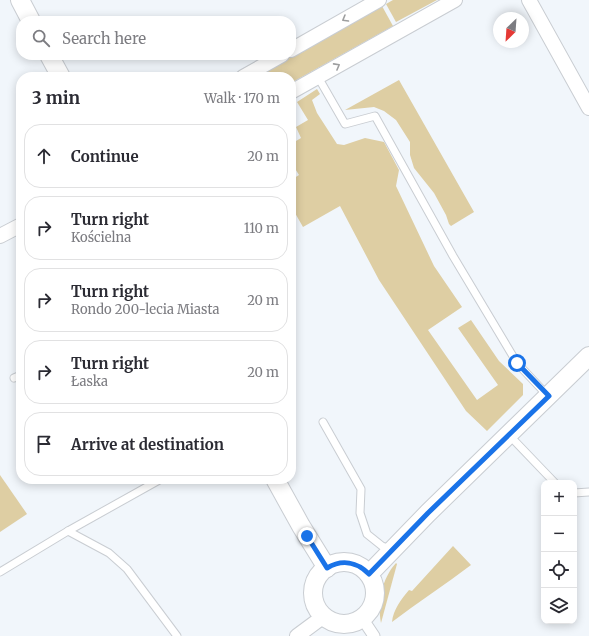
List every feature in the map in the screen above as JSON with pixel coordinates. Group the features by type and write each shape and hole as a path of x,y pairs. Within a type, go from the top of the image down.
{"street":[{"path":"20,0 28,16"},
{"path":"296,47 379,0"},
{"path":"296,89 455,0"},
{"path":"529,0 589,108"},
{"path":"52,60 58,72"},
{"path":"252,72 273,60"},
{"path":"0,236 16,228"},
{"path":"369,574 428,513 589,356"},
{"path":"279,484 301,526 327,568"},
{"path":"339,563 351,563 363,568 369,574 374,587 375,598 371,608 362,618 352,623 342,624 332,622 324,616 316,606 313,593 316,581 320,573 327,568 339,563"},
{"path":"297,636 324,616"},
{"path":"362,618 374,636"}],"lane":[{"path":"318,77 345,124 375,116 453,256 517,363 549,396"},
{"path":"323,422 361,489 360,513 366,534 382,546 392,550"},
{"path":"509,435 552,480"},
{"path":"0,572 68,531 152,484"},
{"path":"577,493 589,492"},
{"path":"68,531 109,553 127,569 177,636"}],"shaded area":[{"path":"393,0 437,0 396,22 386,4"},
{"path":"382,6 393,26 296,80 296,72 265,72 286,60 296,60 296,54"},
{"path":"399,80 474,212 451,226 434,193 414,168 410,155 410,142 396,120 384,111 374,107 345,110"},
{"path":"317,89 320,94 312,100 317,113 337,144 344,145 365,138 384,142 399,170 396,186 434,266 462,307 428,330 477,400 498,385 458,328 471,320 499,361 523,384 523,395 487,431 466,411 379,280 340,206 303,227 296,215 296,177 299,175 296,170 296,141 301,138 296,127 308,120 297,102"},
{"path":"0,475 27,514 0,532"},
{"path":"453,546 471,565 392,622 396,609 406,593 409,590 412,591"},
{"path":"396,563 397,564 381,623 380,599 384,583 391,569"}],"route":[{"path":"307,536 327,568 334,564 343,562 351,563 363,568 369,574 428,513 549,396 517,363"}]}
